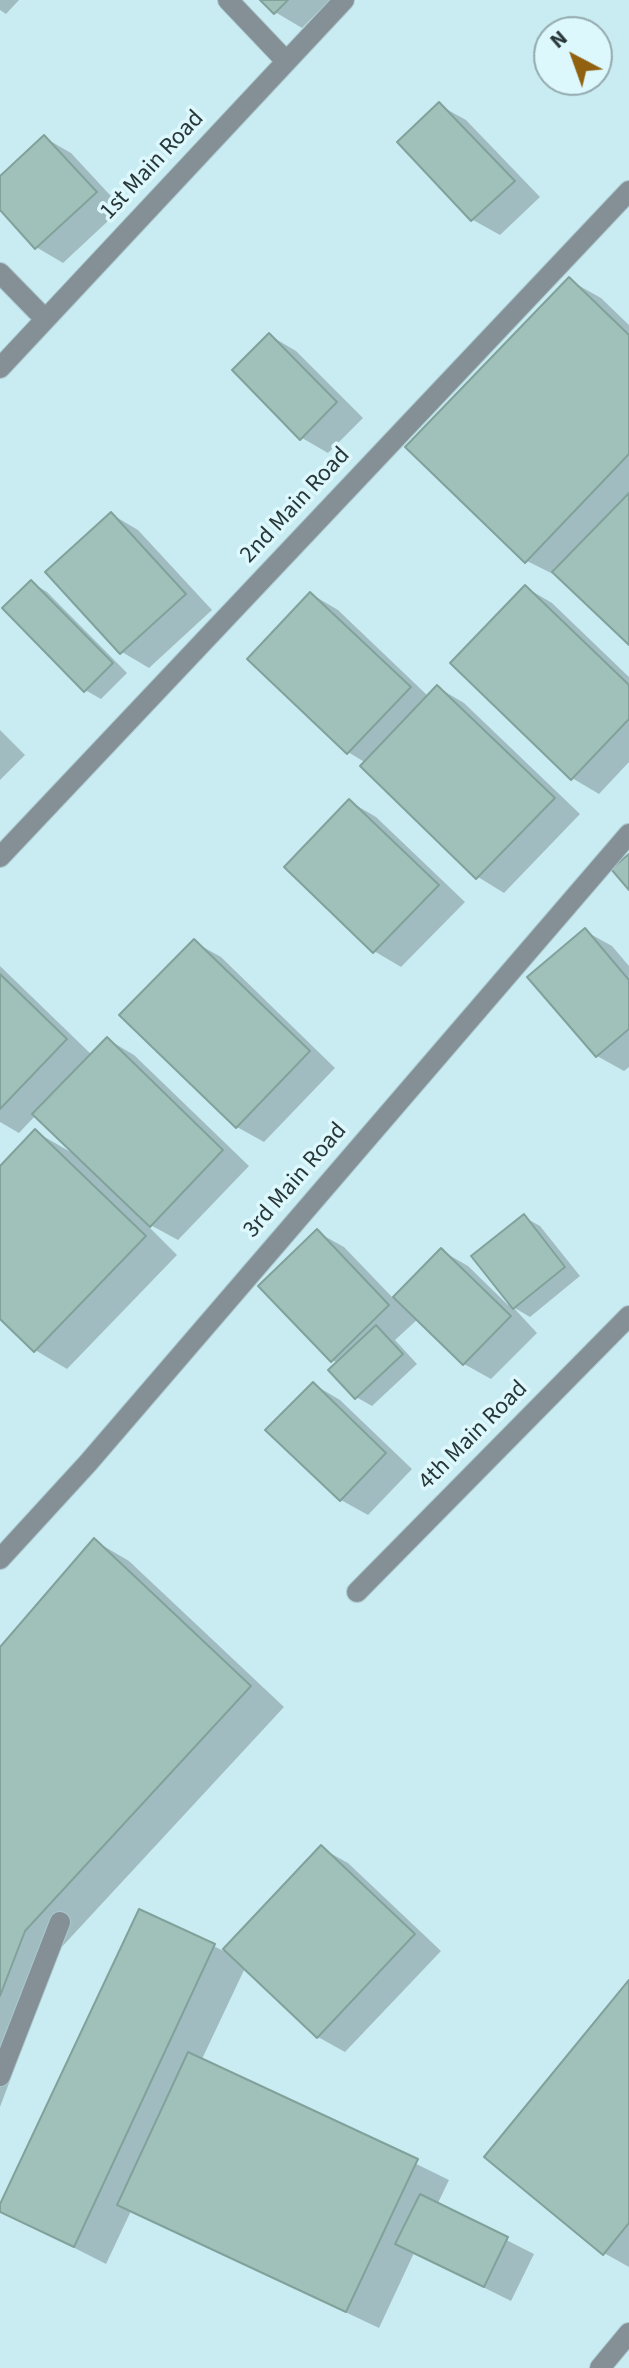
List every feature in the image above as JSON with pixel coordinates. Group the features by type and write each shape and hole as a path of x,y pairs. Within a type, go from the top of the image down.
{"street":[{"path":"228,0 286,61"},
{"name":"1st Main Road","path":"0,368 344,0"},
{"name":"2nd Main Road","path":"0,857 629,191"},
{"path":"0,273 45,319"},
{"name":"3rd Main Road","path":"0,1559 88,1463 629,834"},
{"name":"4th Main Road","path":"357,1592 629,1316"},
{"path":"0,2076 60,1922"},
{"path":"600,2368 629,2333"}],"building":[{"path":"260,0 288,0 274,14"},
{"path":"439,102 515,181 471,221 397,142"},
{"path":"44,135 97,192 35,249 0,210 0,176"},
{"path":"569,277 629,335 629,454 525,563 405,447"},
{"path":"269,333 337,402 300,440 232,370"},
{"path":"629,493 629,645 552,572"},
{"path":"111,512 186,594 120,654 45,572"},
{"path":"31,580 113,663 84,692 2,608"},
{"path":"525,585 629,685 629,719 571,780 450,663"},
{"path":"310,592 411,687 347,754 247,659"},
{"path":"437,685 555,798 476,879 360,766"},
{"path":"349,799 439,885 373,953 284,867"},
{"path":"629,854 629,890 611,869"},
{"path":"585,928 629,980 629,1029 596,1057 527,977"},
{"path":"194,939 310,1051 236,1128 119,1015"},
{"path":"0,974 67,1039 0,1109"},
{"path":"107,1037 223,1150 150,1227 32,1114"},
{"path":"35,1129 146,1236 34,1352 0,1319 0,1166"},
{"path":"524,1214 565,1267 513,1309 471,1256"},
{"path":"317,1229 389,1305 331,1362 258,1286"},
{"path":"441,1248 511,1316 463,1365 393,1297"},
{"path":"376,1325 403,1354 355,1399 328,1370"},
{"path":"313,1382 386,1453 340,1501 265,1430"},
{"path":"94,1538 251,1686 25,1931 0,1996 0,1647"},
{"path":"321,1845 415,1934 317,2038 223,1949"},
{"path":"139,1909 215,1944 74,2247 0,2212 0,2204"},
{"path":"629,1980 629,2223 603,2255 484,2157"},
{"path":"188,2052 418,2159 346,2312 117,2205"},
{"path":"420,2194 508,2237 484,2287 395,2244"}]}
